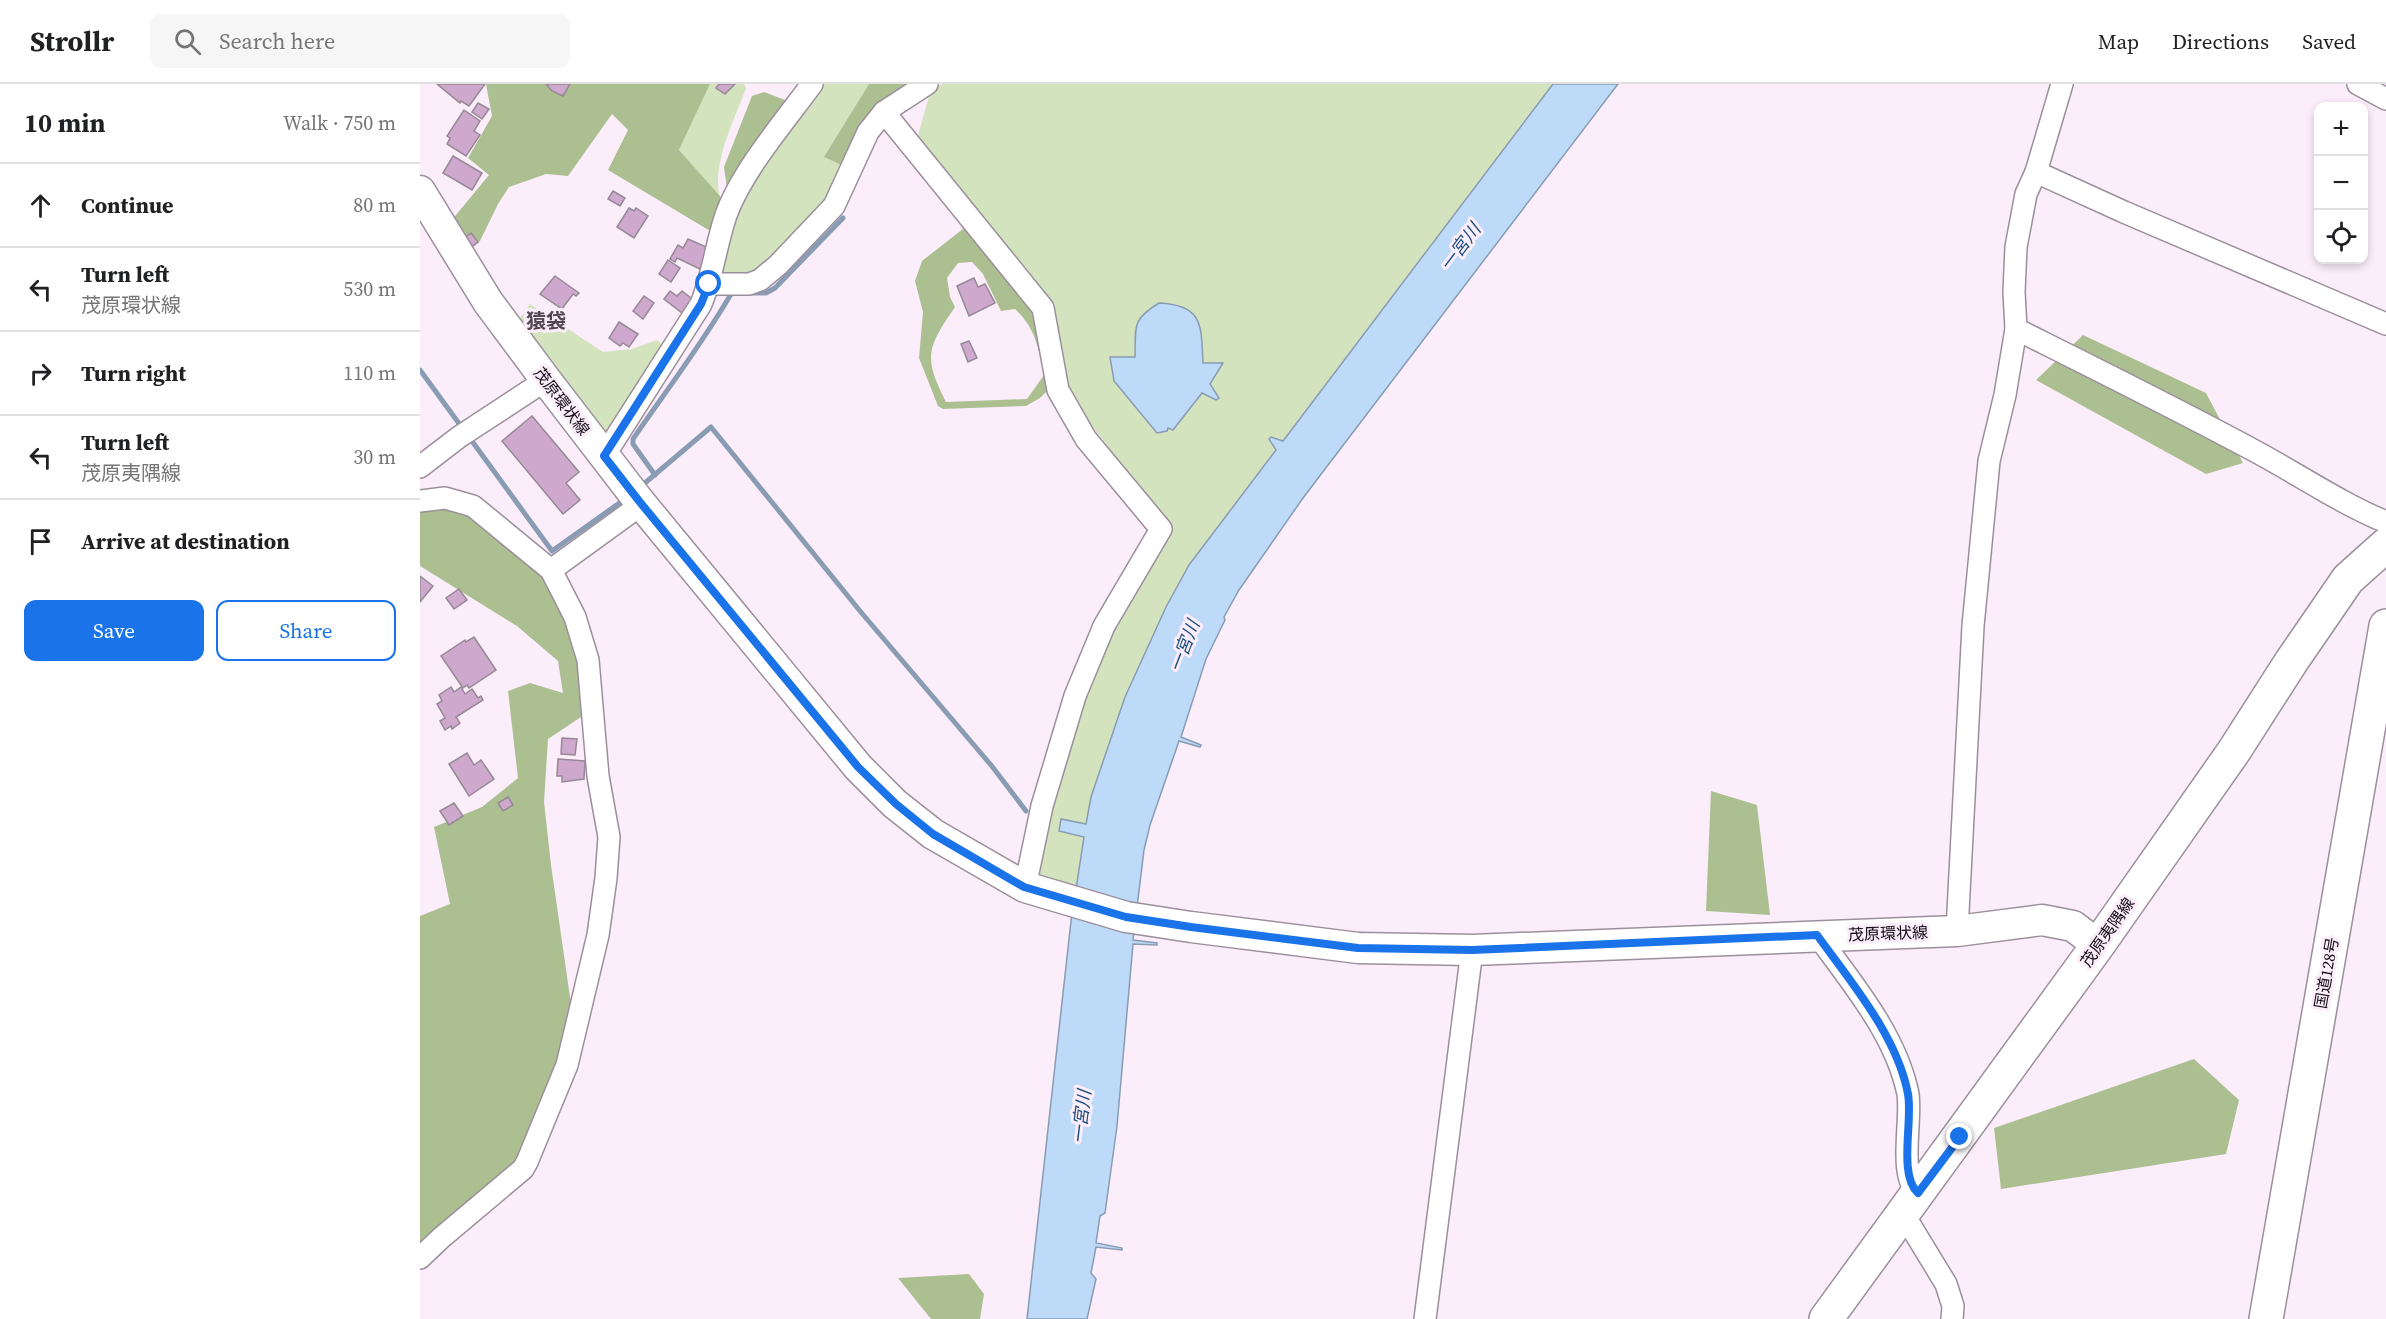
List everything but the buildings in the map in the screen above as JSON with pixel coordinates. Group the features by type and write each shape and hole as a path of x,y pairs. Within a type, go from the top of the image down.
{"main road":[{"name":"茂原環状線","path":"420,191 488,302 546,380 636,497 858,767 896,804 933,834 1024,887 1126,917 1358,948 1472,950 1957,931 2042,920 2073,926 2098,945"},
{"name":"茂原夷隅線","path":"1826,1319 2098,945 2234,751 2348,579 2386,545"},
{"name":"国道128号","path":"2266,1319 2386,626"}],"street":[{"path":"604,456 701,304 709,284 726,215 769,141 812,84"},
{"path":"709,284 749,284 760,280 778,265 834,206 868,132 884,111 927,84"},
{"path":"1957,931 1973,627 1989,461 2005,395 2016,329 2014,292 2016,247 2026,194 2036,172 2062,84"},
{"path":"2358,84 2386,99"},
{"path":"884,111 1042,308 1058,390 1086,439 1161,529 1104,626 1075,696 1042,806 1024,887"},
{"path":"2036,172 2386,324"},
{"path":"2016,329 2160,400 2365,514 2386,522"},
{"path":"420,467 466,433 546,380"},
{"path":"551,570 636,497"},
{"path":"420,501 445,498 473,506 551,570 575,617 588,660 598,776 609,837 598,935 567,1065 523,1169 420,1258"},
{"path":"1817,935 1859,992 1901,1068 1908,1096 1908,1174 1912,1187 1911,1204 1946,1284 1953,1305 1952,1319"},
{"path":"1425,1319 1472,950"}],"green space":[{"path":"486,84 710,84 679,150 727,204 717,235 608,170 628,130 612,114 568,176 546,174 509,187 480,241 469,250 451,221 489,175 468,158 492,116"},
{"path":"710,84 744,84 746,88 721,156 718,184 720,197 679,150"},
{"path":"818,84 869,84 825,157 846,167 828,205 749,279 719,279 732,213"},
{"path":"869,84 915,84 894,92 864,128 846,167 824,157"},
{"path":"943,84 1553,84 1282,441 1271,437 1276,450 1189,565 1166,607 1125,697 1091,797 1086,824 1061,820 1084,837 1076,888 1033,875 1071,731 1162,518 1068,394 1054,322 916,143 931,89"},
{"path":"764,92 785,100 786,104 727,189 724,167 752,96"},
{"path":"968,225 1036,315 1050,388 1040,398 1026,406 943,409 938,406 919,358 923,312 915,281 922,261","holes":["972,262 983,274 1001,311 1015,309 1032,331 1044,375 1027,399 946,402 934,374 931,353 939,333 955,307 950,297 947,278 958,263"]},
{"path":"530,304 603,352 632,349 657,340 665,347 605,442 515,325"},
{"path":"2083,335 2206,393 2243,463 2206,474 2036,380"},
{"path":"461,505 547,573 570,622 587,713 548,739 544,802 572,1011 560,1068 520,1159 420,1250 420,916 450,904 434,827 482,807 518,778 508,691 530,683 563,693 558,661 517,626 420,566 420,506"},
{"path":"1711,791 1757,805 1770,915 1706,911"},
{"path":"2194,1059 2239,1100 2226,1154 2001,1189 1994,1128"},
{"path":"969,1274 984,1294 980,1319 931,1319 898,1278"}],"water":[{"name":"一宮川","path":"1553,84 1618,84 1303,498 1239,590 1224,617 1225,620 1206,659 1181,737 1201,745 1200,747 1179,741 1150,825 1144,850 1133,940 1157,943 1157,945 1133,944 1117,1126 1105,1213 1100,1216 1096,1243 1122,1248 1122,1250 1096,1247 1091,1273 1096,1279 1087,1319 1027,1319 1071,921 1084,837 1059,831 1061,819 1086,824 1091,797 1125,697 1166,607 1189,565 1276,450 1269,439 1271,437 1283,441"},
{"path":"1159,303 1185,308 1192,313 1200,328 1203,363 1223,363 1210,384 1219,398 1216,400 1202,393 1173,430 1168,428 1167,431 1157,433 1114,381 1110,357 1135,357 1136,331 1139,320"}],"waterway":[{"path":"749,293 766,293 775,288 843,218"},
{"path":"655,475 633,444 633,439 731,294 737,293"},
{"path":"420,370 463,429"},
{"path":"639,488 711,427 860,611 991,765 1026,811"},
{"path":"469,437 552,551 625,499"}],"district":[{"name":"猿袋","path":"546,321"}],"route":[{"path":"709,284 701,304 604,456 858,767 896,804 933,834 1024,887 1126,917 1358,948 1472,950 1817,935 1859,992 1901,1068 1908,1096 1908,1174 1912,1187 1918,1193 1960,1137"}]}
